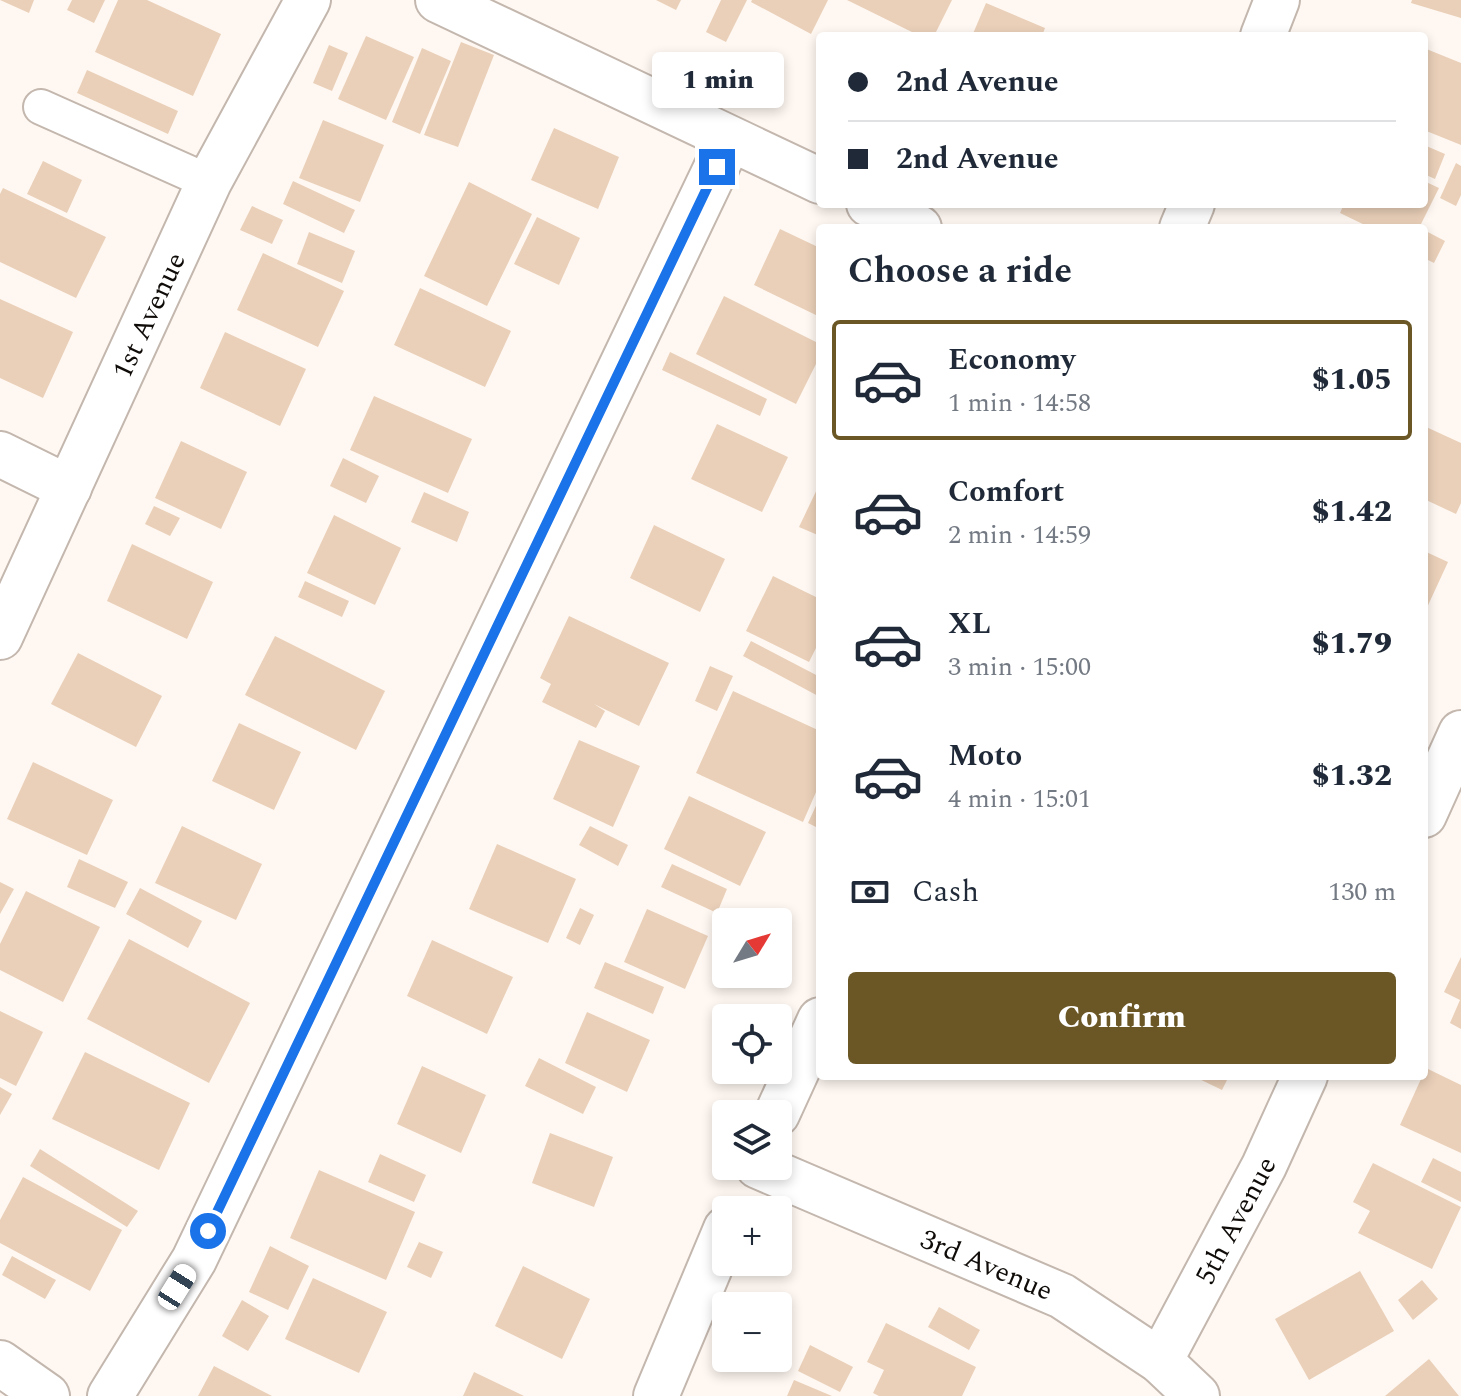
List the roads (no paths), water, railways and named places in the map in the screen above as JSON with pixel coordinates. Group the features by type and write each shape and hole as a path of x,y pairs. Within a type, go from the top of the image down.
{"street":[{"name":"1st Avenue","path":"0,637 209,182 308,0"},
{"path":"438,0 816,179"},
{"path":"1265,32 1277,0"},
{"path":"110,1396 194,1260 730,139"},
{"path":"877,208 911,224"},
{"path":"0,454 69,488"},
{"path":"1428,806 1461,733"},
{"path":"783,1100 816,1029"},
{"name":"5th Avenue","path":"1160,1361 1264,1166 1303,1080"},
{"name":"3rd Avenue","path":"788,1180 1062,1296 1160,1361 1197,1396"},
{"path":"656,1396 712,1262"},
{"path":"0,1363 47,1396"}],"lane":[{"path":"41,107 209,182"}]}
